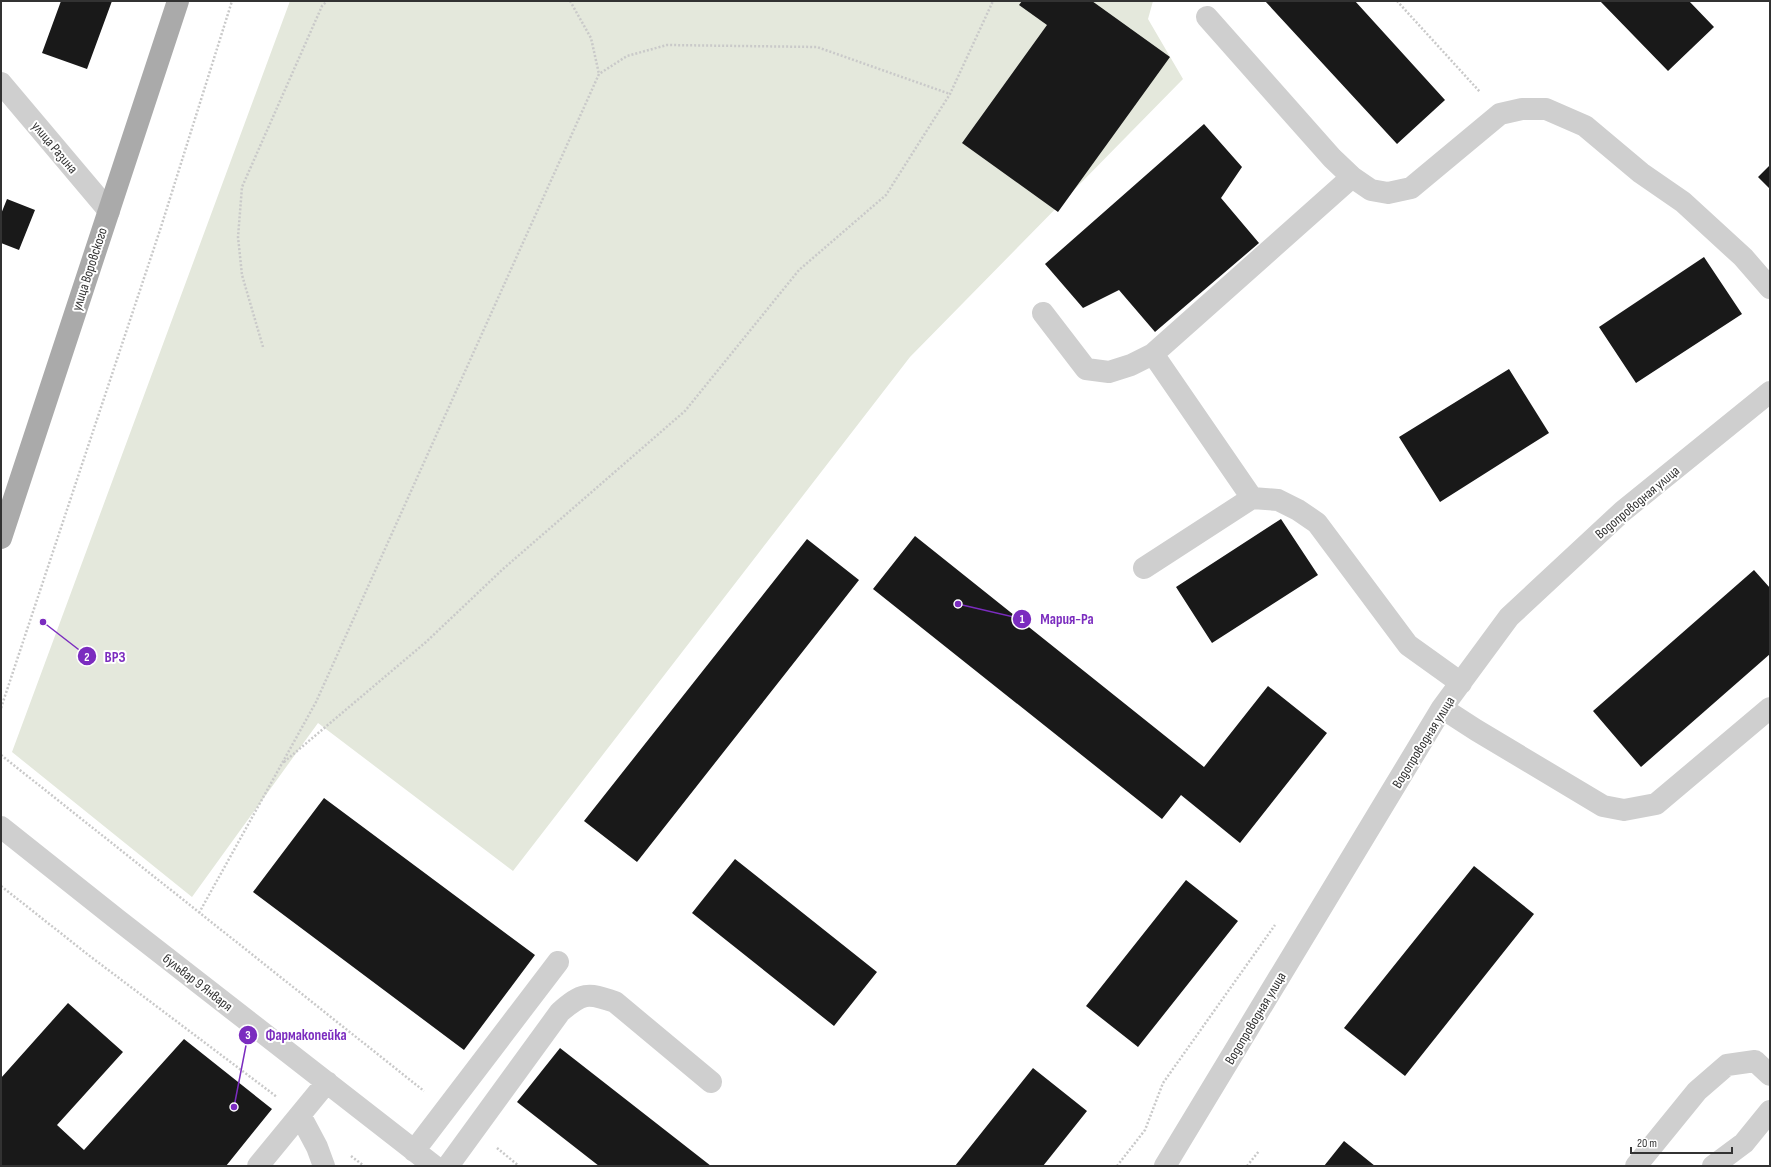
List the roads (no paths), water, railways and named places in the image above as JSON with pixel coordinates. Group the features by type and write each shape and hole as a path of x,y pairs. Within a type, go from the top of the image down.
{"main road":[{"name":"улица Воровского","path":"1,538 178,1"}],"street":[{"path":"1207,17 1332,158 1352,177 1371,190 1388,193 1411,188 1500,114 1522,109 1546,109 1585,126 1641,174 1683,202 1743,257 1770,288"},
{"name":"улица Разина","path":"1,83 109,211"},
{"path":"1044,313 1086,369 1109,372 1132,366 1153,354 1352,177"},
{"path":"1153,354 1252,498"},
{"name":"Водопроводная улица","path":"1165,1166 1442,708 1509,617 1623,511 1770,392"},
{"path":"1144,568 1252,498 1278,500 1298,510 1317,523 1408,645 1460,683"},
{"path":"1442,708 1476,730 1604,806 1624,810 1656,804 1770,708"},
{"name":"бульвар 9 Января","path":"1,827 434,1166"},
{"path":"414,1151 558,962"},
{"path":"448,1166 560,1012 577,998 596,995 615,1002 711,1082"},
{"path":"1636,1166 1697,1091 1727,1066 1755,1061 1770,1075"},
{"path":"258,1166 327,1082"},
{"path":"1713,1166 1744,1143 1770,1111"},
{"path":"300,1115 317,1147 324,1166"}],"place":[{"name":"Мария-Ра","path":"958,604"},
{"name":"ВРЗ","path":"43,622"},
{"name":"Фармакопейка","path":"234,1107"}]}
